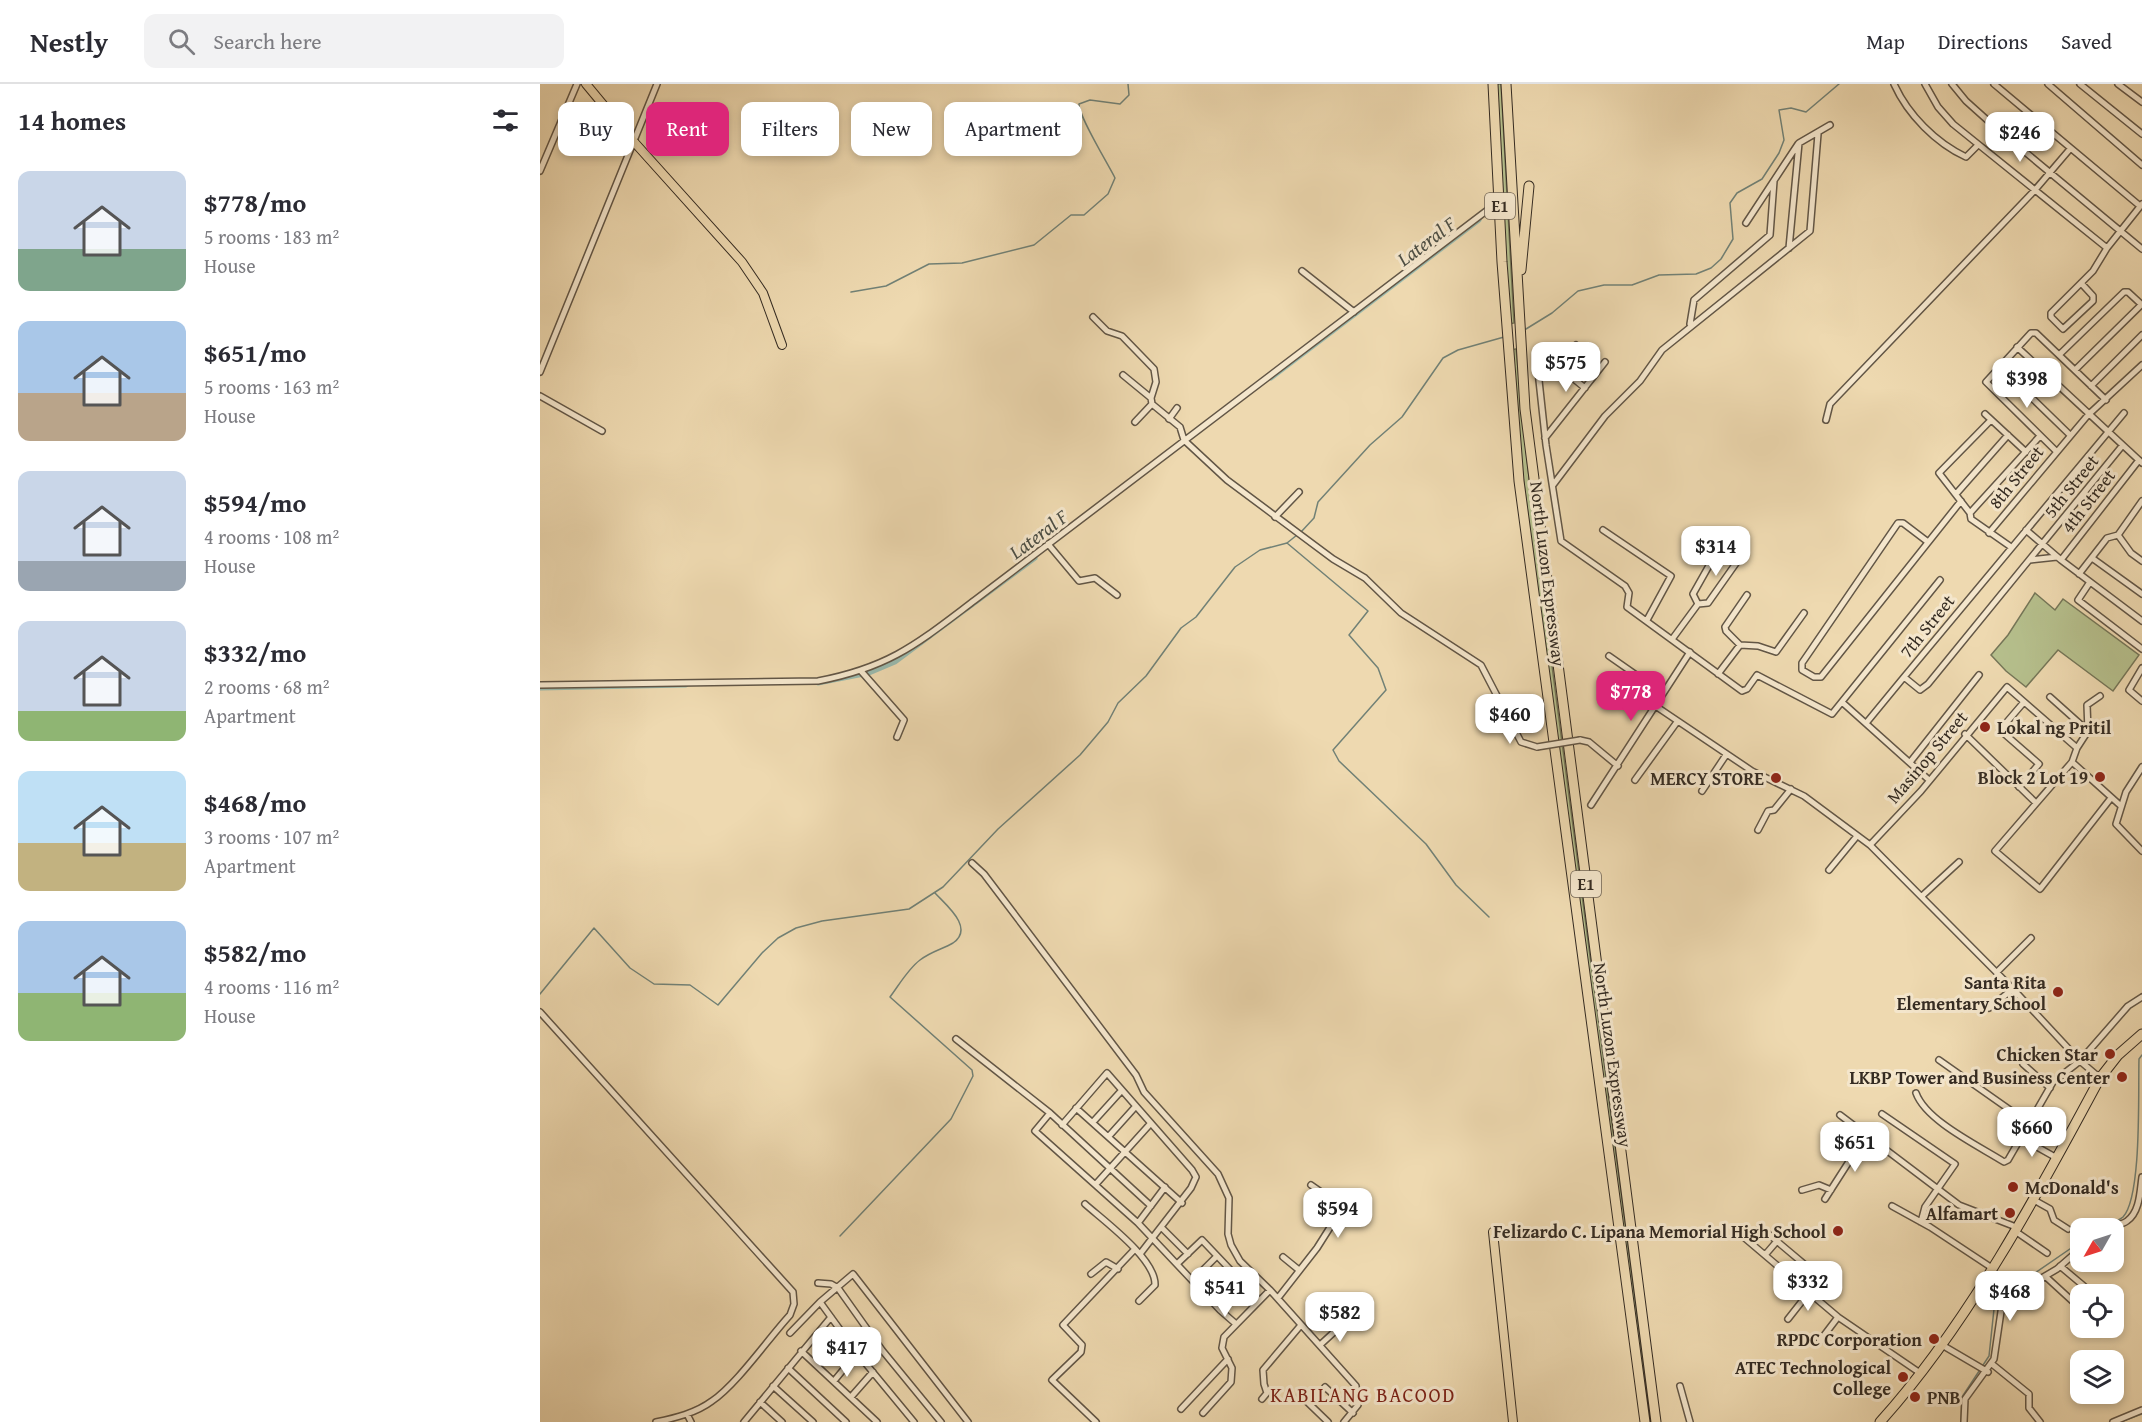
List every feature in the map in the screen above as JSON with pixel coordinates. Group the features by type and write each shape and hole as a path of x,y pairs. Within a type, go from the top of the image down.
{"highway":[{"name":"North Luzon Expressway","path":"1493,84 1508,349 1519,481 1645,1422"},
{"name":"North Luzon Expressway","path":"1506,84 1525,409 1656,1422"},
{"path":"1519,323 1522,239 1529,186"},
{"path":"1880,1422 1920,1373 1992,1268 2100,1078 2118,1055 2140,1039"},
{"path":"1639,1422 1642,1402"}],"main road":[{"path":"586,84 635,143 742,262 763,294 782,345"},
{"path":"1493,1232 1514,1422"}],"street":[{"path":"540,171 578,84"},
{"path":"540,372 635,143 657,84"},
{"path":"1894,84 1926,129 1942,143 1966,157 1978,145"},
{"path":"1925,84 1938,107 1978,145 2107,248"},
{"path":"1952,84 1973,108 2142,249"},
{"path":"1994,84 2070,149 2141,205 2120,230 2093,271 2081,283 2050,315 2063,329 2093,301 2093,296 2081,283"},
{"path":"2048,84 2142,165"},
{"path":"2080,84 2142,134"},
{"path":"2118,84 2142,102"},
{"path":"1746,223 1799,142 1818,134 1830,125"},
{"path":"1553,485 1605,416 1640,381 1662,350 1690,325 1810,231 1818,134"},
{"path":"1789,248 1799,142"},
{"path":"1826,420 1830,404 2051,174 2070,149"},
{"path":"1690,325 1694,300 1770,235 1774,181"},
{"path":"540,685 818,681 862,674 907,651 1049,546 1499,201"},
{"path":"1302,271 1354,312"},
{"path":"2059,355 2126,291 2142,305 2075,370"},
{"path":"1093,317 1107,331 1122,336 1154,369 1156,382 1152,401 1135,422"},
{"path":"2056,451 1987,386 1987,379 2017,347 2033,332 2106,400"},
{"path":"2091,386 2142,335"},
{"path":"1576,345 1564,360 1569,375 1585,388"},
{"path":"2017,347 2140,461"},
{"path":"1537,362 1545,438 1562,541 1625,586 1629,593 1627,607 1744,691 1757,675 1830,714 1843,703 1940,580"},
{"path":"1545,438 1605,362"},
{"name":"8th Street","path":"1989,533 2088,415 2142,365"},
{"path":"1999,366 2070,435"},
{"path":"1123,375 1180,427 1185,441 1227,480 1303,537 1365,578 1401,613 1481,665 1521,741 1537,747 1581,740 1594,746 1618,766"},
{"path":"540,396 602,431"},
{"path":"1169,418 1177,408"},
{"name":"7th Street","path":"2042,545 1922,690 1904,677 2106,431 2124,413"},
{"path":"1985,414 2026,452"},
{"path":"1991,420 1939,473 1970,513 1971,519 2010,548"},
{"path":"1956,494 2008,435"},
{"path":"1970,513 2040,436"},
{"name":"5th Street","path":"2042,545 2122,446"},
{"name":"4th Street","path":"2059,558 2140,461"},
{"path":"1275,517 1299,492"},
{"path":"1928,542 1903,523 1898,523 1802,663 1802,670 1814,677 1821,677 1961,501"},
{"path":"2079,574 2108,538 2118,536 2142,501"},
{"path":"1603,530 1671,576 1647,620"},
{"path":"2026,530 2042,545 2142,621"},
{"path":"2118,536 2131,553 2142,561"},
{"path":"1049,546 1079,581 1095,578 1117,595"},
{"path":"1698,604 1693,594 1719,548"},
{"path":"2030,560 2059,558"},
{"path":"2092,558 2142,594"},
{"path":"1673,638 1698,604 1708,603 1739,559"},
{"path":"2090,582 2078,600 2142,649"},
{"path":"1748,595 1725,627 1740,645 1758,645 1776,652 1804,613"},
{"path":"1718,674 1740,645"},
{"path":"1591,805 1690,652"},
{"path":"1609,656 1662,693"},
{"path":"2142,668 2129,688 2142,701"},
{"path":"862,674 904,720 897,737"},
{"path":"1911,761 1979,675"},
{"path":"1866,722 1904,677"},
{"name":"Masinop Street","path":"1870,845 1929,780 1965,734 2007,687 2024,702"},
{"path":"2100,696 2087,705 2088,730 2072,762 1995,851 2040,889 2111,798"},
{"path":"2050,697 2088,730"},
{"path":"2019,787 2039,764 2000,730 2024,702 2077,748"},
{"path":"1843,703 1911,761 1929,780"},
{"path":"1654,705 1752,771 1791,789 1870,845 1997,972 2080,1061 2100,1078"},
{"path":"1635,780 1677,722"},
{"path":"1965,734 2036,803"},
{"path":"1702,791 1726,755"},
{"path":"2072,762 2121,806"},
{"path":"2142,767 2126,792 2116,824 2142,850"},
{"path":"1758,830 1768,811 1774,810 1791,789"},
{"path":"1829,870 1857,836"},
{"path":"1922,896 1959,862"},
{"path":"972,863 984,874 1118,1050 1136,1075 1144,1092 1218,1174 1229,1198 1228,1234 1231,1245 1245,1267 1278,1298 1356,1386 1358,1405 1344,1422"},
{"path":"1997,972 2031,938"},
{"path":"1989,1008 2013,989"},
{"path":"1916,1093 1923,1106 1939,1120 2004,1162 2008,1161 2050,1088 2080,1061 2128,1006 2142,997"},
{"path":"540,1012 793,1292 794,1304 790,1315 723,1392 709,1404 687,1414 659,1422"},
{"path":"956,1039 1050,1113 1151,1206"},
{"path":"1939,1060 2030,1124"},
{"path":"2023,1064 2050,1088"},
{"path":"1062,1125 1107,1073 1196,1178 1182,1203 1140,1254"},
{"path":"1093,1122 1122,1090"},
{"path":"1109,1136 1136,1106"},
{"path":"1076,1108 1182,1203"},
{"path":"1050,1113 1035,1131 1138,1223 1236,1324"},
{"path":"1840,1114 1959,1205 2015,1228 2047,1253"},
{"path":"1882,1114 1955,1164 1936,1188 1925,1207 1921,1222"},
{"path":"1096,1184 1150,1123"},
{"path":"1825,1199 1866,1135"},
{"path":"2021,1138 2055,1157"},
{"path":"2124,1222 2128,1221 2140,1203 2142,1177"},
{"path":"1278,1298 1332,1227 1341,1208 1311,1185"},
{"path":"1802,1191 1819,1185 1831,1190"},
{"path":"1138,1223 1165,1188"},
{"path":"2032,1199 2050,1209 2054,1220 2068,1229"},
{"path":"1085,1204 1140,1254 1155,1280 1155,1285 1139,1301"},
{"path":"1892,1206 1992,1268"},
{"path":"1760,1227 1828,1285 1818,1298"},
{"path":"1162,1228 1188,1254"},
{"path":"1740,1234 1838,1317 1920,1373"},
{"path":"1178,1263 1202,1240 1244,1287 1259,1300"},
{"path":"1765,1255 1777,1241"},
{"path":"1096,1422 1052,1380 1081,1352 1082,1345 1063,1325 1135,1249"},
{"path":"1193,1280 1216,1256"},
{"path":"1283,1257 1299,1270"},
{"path":"1964,1422 1965,1399 1992,1364 2003,1298 2013,1287 2045,1276 2070,1258"},
{"path":"1091,1274 1106,1262 1118,1269"},
{"path":"2061,1266 2082,1284"},
{"path":"790,1333 820,1302 853,1274 968,1422"},
{"path":"2045,1276 2070,1299"},
{"path":"818,1283 831,1284 838,1288 882,1350 941,1422"},
{"path":"1220,1310 1244,1287"},
{"path":"1203,1413 1231,1382 1232,1368 1222,1348 1224,1336 1270,1290"},
{"path":"1788,1319 1810,1291"},
{"path":"820,1302 857,1353 914,1422"},
{"path":"744,1422 831,1317"},
{"path":"1819,1342 1838,1317"},
{"path":"1320,1345 1344,1323"},
{"path":"1262,1399 1267,1393 1263,1370 1301,1325"},
{"path":"818,1365 844,1335"},
{"path":"1940,1344 1986,1371"},
{"path":"801,1351 877,1422"},
{"path":"834,1381 857,1353"},
{"path":"1181,1409 1228,1359"},
{"path":"1992,1364 2029,1394 2029,1408 2040,1422"},
{"path":"788,1368 846,1422"},
{"path":"851,1397 873,1372"},
{"path":"773,1386 813,1422"},
{"path":"1680,1386 1690,1422"},
{"path":"1325,1387 1353,1413"},
{"path":"1300,1395 1328,1422"},
{"path":"760,1402 782,1422"},
{"path":"2113,1422 2142,1410"},
{"path":"687,1414 692,1422"}],"green space":[{"path":"1495,84 1501,84 1514,323 1509,324"},
{"path":"1516,349 1535,536 1651,1422 1645,1422 1519,445 1511,350"},
{"path":"2035,593 2055,610 2063,599 2139,655 2113,691 2058,650 2026,687 1991,655 2008,635"}],"waterway":[{"path":"851,292 886,286 929,264 962,263 1034,245 1071,215 1084,215 1108,194 1115,178 1088,129 1079,104 1090,100 1120,104 1129,95 1128,84"},
{"path":"1526,329 1552,313 1578,291 1604,285 1632,285 1659,275 1696,274 1711,268 1721,259 1733,239 1730,203 1737,193 1762,179 1779,153 1784,140 1779,110 1791,108 1806,112 1839,84"},
{"name":"Lateral F","path":"1271,378 1479,220"},
{"path":"1301,532 1314,518 1318,502 1370,445 1402,417 1443,358 1458,350 1504,337"},
{"path":"540,994 594,928 630,968 654,984 690,985 718,1005 762,953 778,938 796,928 822,921 909,909 943,887 998,829 1080,755 1108,722 1118,703 1146,676 1181,628 1196,617 1235,567 1260,550 1287,543 1297,535"},
{"path":"1287,543 1368,611 1349,635 1378,668 1386,690 1333,750 1339,761 1426,844 1456,885 1489,917"},
{"name":"Lateral F","path":"818,683 869,673 895,662 1035,558"},
{"name":"Lateral F","path":"540,688 686,685"},
{"path":"840,1236 951,1119 973,1076 972,1070 890,997 920,960 953,943 959,937 960,924 935,893"},
{"path":"2122,1218 2129,1206 2136,1167 2139,1059 2142,1055"},
{"path":"1961,1422 1962,1397 1989,1356 1994,1309 2004,1285 2035,1273 2070,1249"},
{"path":"2123,1421 2142,1414"}],"place":[{"name":"Lokal ng Pritil","path":"1985,727"},
{"name":"Block 2 Lot 19","path":"2100,777"},
{"name":"MERCY STORE","path":"1776,778"},
{"name":"Santa Rita Elementary School","path":"2058,992"},
{"name":"Chicken Star","path":"2110,1054"},
{"name":"LKBP Tower and Business Center","path":"2122,1077"},
{"name":"McDonald's","path":"2013,1187"},
{"name":"Alfamart","path":"2010,1213"},
{"name":"Felizardo C. Lipana Memorial High School","path":"1838,1231"},
{"name":"RPDC Corporation","path":"1934,1339"},
{"name":"ATEC Technological College","path":"1903,1377"},
{"name":"PNB","path":"1915,1397"}],"district":[{"name":"KABILANG BACOOD","path":"1363,1394"}]}
